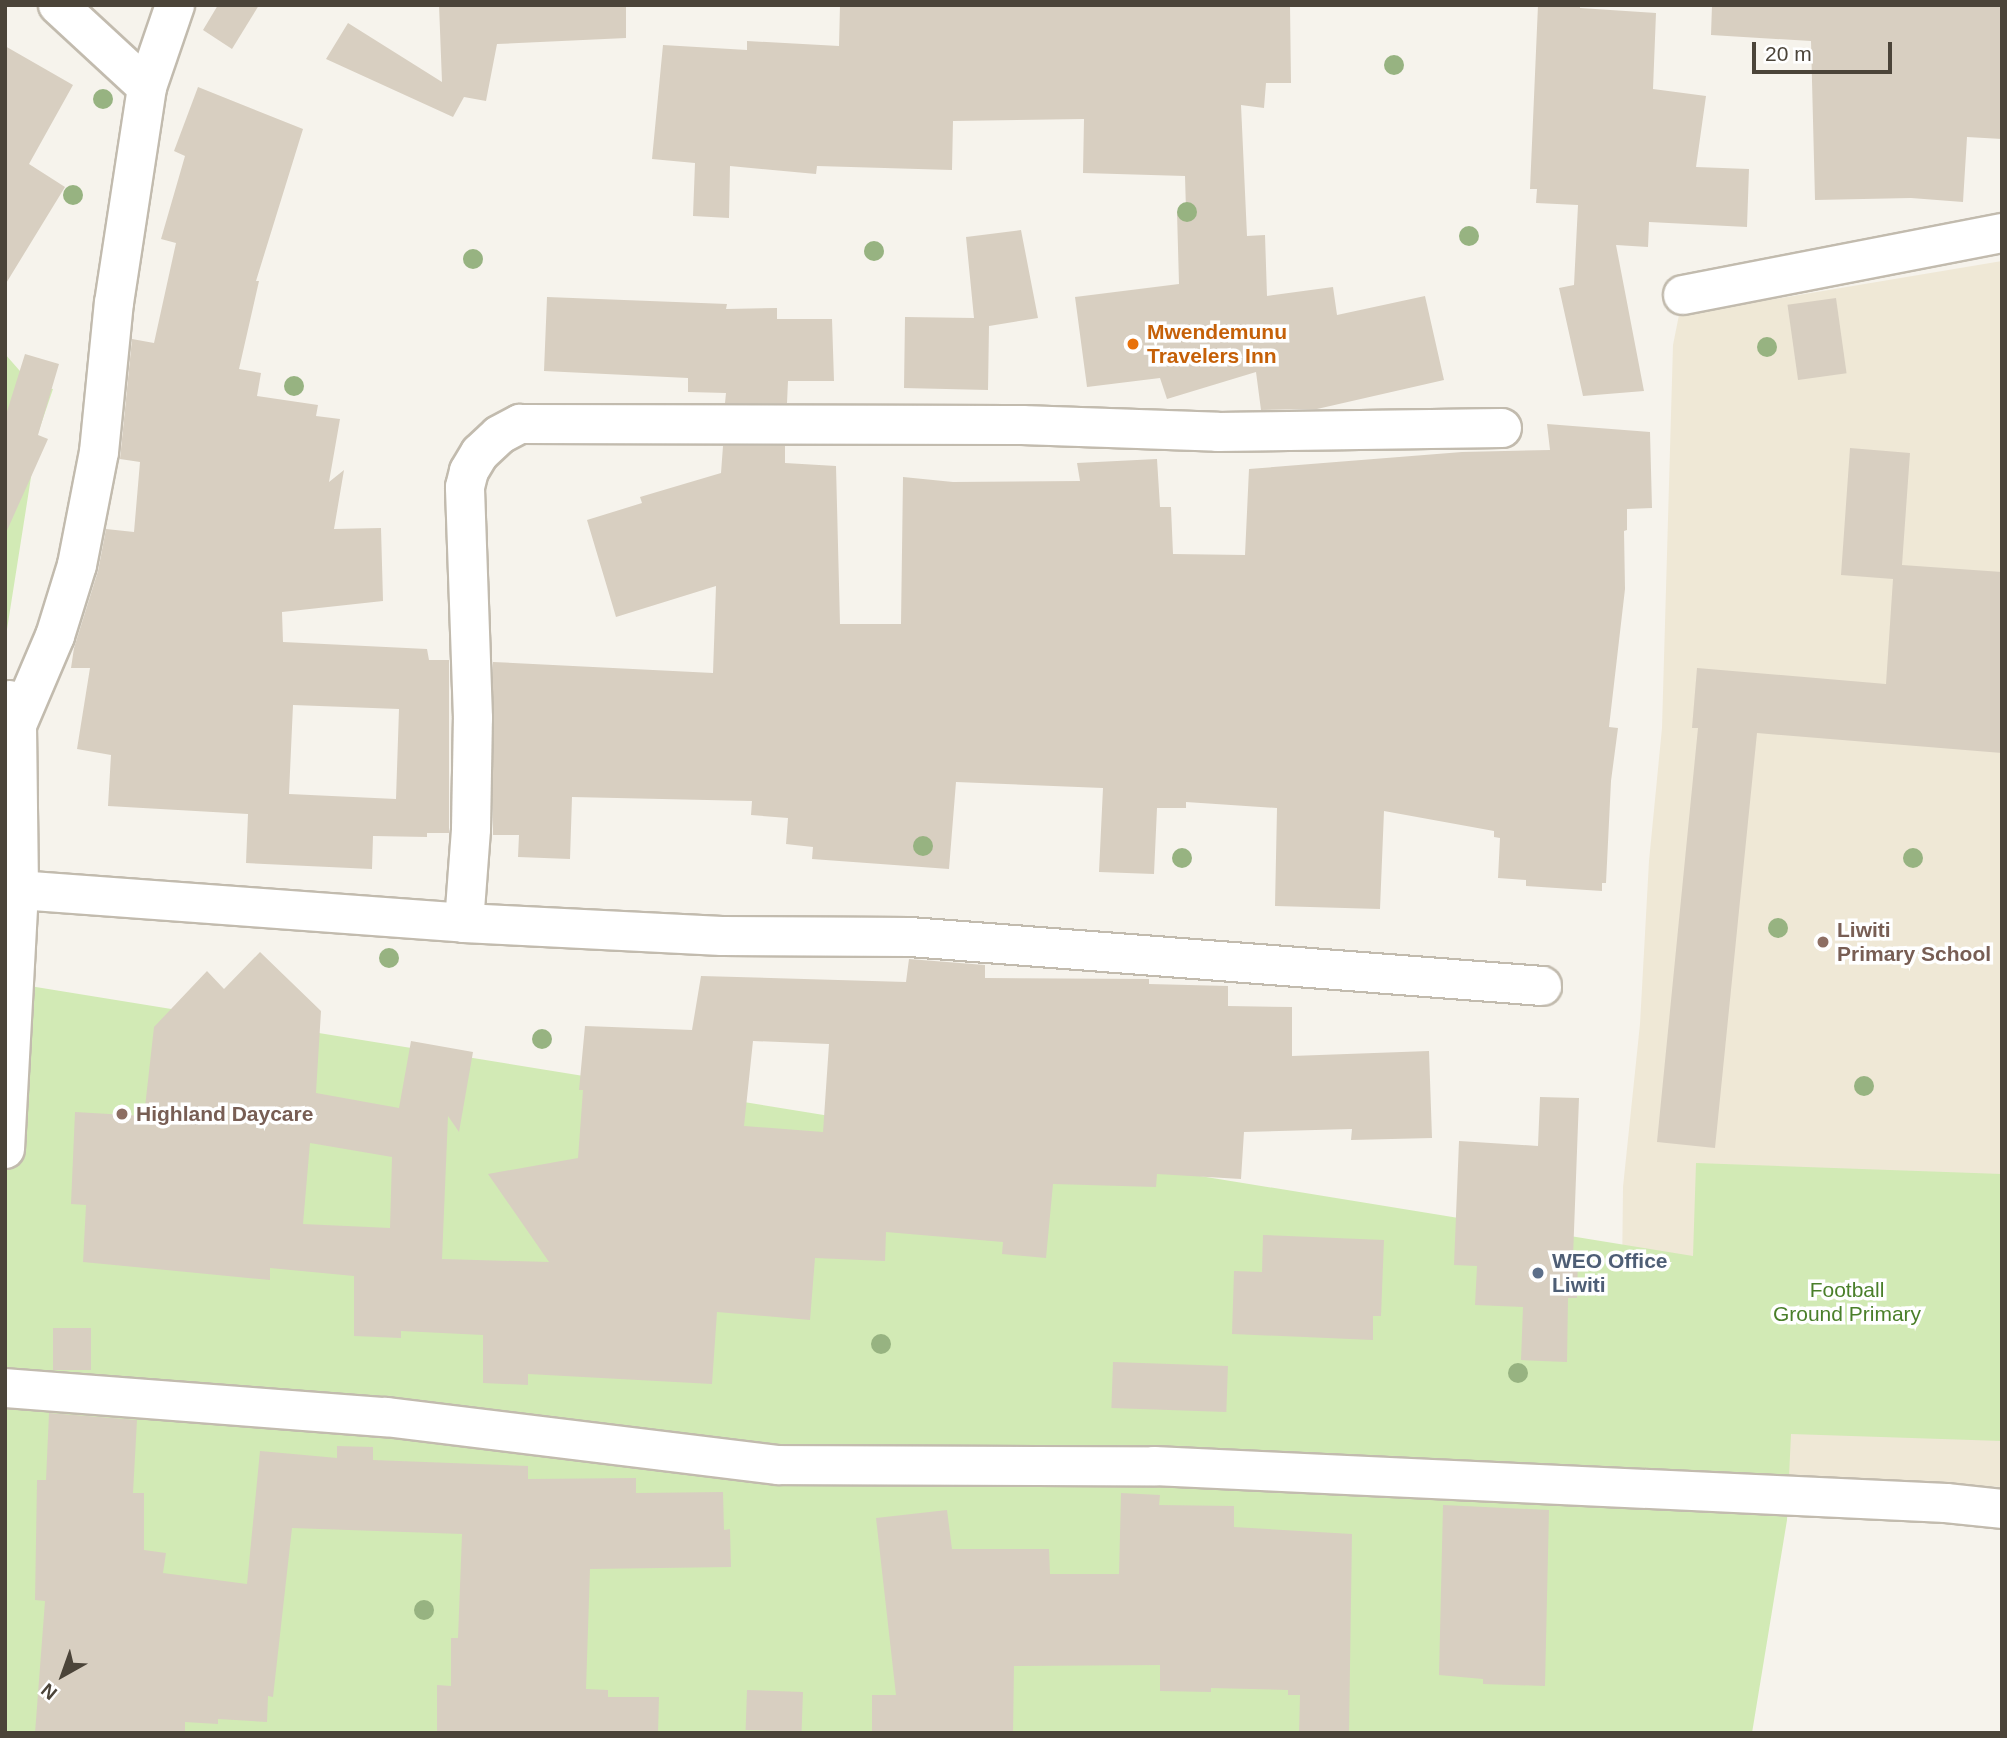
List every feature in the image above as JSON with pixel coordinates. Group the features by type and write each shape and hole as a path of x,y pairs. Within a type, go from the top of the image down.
{"street":[{"path":"58,5 147,87"},
{"path":"17,724 55,636 77,565 99,452 114,303 147,87 175,5"},
{"path":"1683,295 2002,233"},
{"path":"464,923 471,829 473,718 464,488 469,471 480,453 499,435 520,424 1022,425 1219,432 1502,428"},
{"path":"5,684 17,724 5,1149"},
{"path":"12,889 464,923 722,936 910,937 1542,986"},
{"path":"5,1388 386,1417 778,1465 1154,1466 1932,1503 2002,1509"}],"shaded area":[{"name":"Liwiti Primary School","path":"2002,261 2002,1487 1718,1472 1621,1364 1623,1187 1640,1024 1649,861 1662,728 1673,345 1679,315"}],"green space":[{"path":"5,354 34,387 53,389 38,433 5,642"},
{"name":"Football Ground Primary","path":"5,982 1693,1256 1696,1163 2002,1174 2002,1441 1791,1434 1787,1520 1752,1733 5,1733"}],"building":[{"path":"218,5 259,5 232,49 203,30"},
{"path":"439,5 626,5 626,38 497,44 486,101 464,97 453,117 326,59 348,23 442,82"},
{"path":"840,5 1290,5 1291,83 1266,83 1264,108 1241,105 1247,236 1265,235 1267,296 1333,287 1337,315 1425,296 1444,380 1317,409 1261,410 1256,372 1167,399 1160,378 1087,387 1075,297 1179,284 1177,212 1186,211 1185,176 1083,173 1084,119 953,121 952,170 817,166 816,174 730,166 729,218 693,216 695,163 652,159 663,45 747,50 747,41 839,46"},
{"path":"1538,5 1580,5 1580,8 1656,13 1653,89 1706,96 1696,167 1749,169 1747,227 1649,222 1648,247 1616,245 1644,391 1583,396 1559,288 1574,285 1578,205 1536,203 1537,189 1530,189"},
{"path":"1712,5 2002,5 2002,139 1967,137 1963,202 1911,198 1815,200 1811,41 1711,35"},
{"path":"5,46 73,85 29,164 65,187 5,285"},
{"path":"198,87 303,129 256,281 259,281 239,369 261,373 257,396 318,405 316,416 340,419 329,482 344,470 334,529 381,528 383,601 282,612 283,642 427,649 429,660 449,660 449,833 427,833 427,837 373,836 372,869 246,863 248,814 108,806 111,755 77,749 90,668 71,668 74,648 98,571 106,529 134,532 140,462 120,459 132,339 154,343 176,243 161,239 185,156 174,151","holes":["293,705 399,709 396,799 289,794"]},
{"path":"1021,230 1038,318 989,326 988,390 904,388 905,317 974,318 966,237"},
{"path":"547,297 727,304 726,309 777,308 777,319 832,319 834,381 788,381 787,403 725,403 726,393 688,392 688,378 544,371"},
{"path":"1836,298 1847,373 1798,380 1787,305"},
{"path":"25,354 59,364 38,435 48,439 5,535 5,418"},
{"path":"1547,424 1650,432 1652,508 1627,509 1627,530 1624,531 1625,589 1609,727 1618,728 1611,781 1606,883 1602,883 1602,891 1526,886 1526,880 1498,878 1500,838 1494,837 1494,831 1384,811 1380,909 1275,906 1277,808 1186,802 1186,808 1157,808 1154,874 1099,872 1103,788 956,782 949,869 812,859 813,847 786,844 788,818 751,815 752,801 572,797 570,859 518,857 519,835 493,835 493,662 713,673 716,586 616,617 587,520 642,503 640,497 721,473 723,446 785,446 785,463 836,466 840,624 901,624 903,477 953,482 1080,481 1077,463 1157,459 1160,507 1171,507 1173,554 1245,555 1249,469 1462,452 1550,450"},
{"path":"1850,448 1910,453 1902,565 2002,572 2002,753 1757,733 1715,1148 1657,1142 1698,728 1692,728 1697,668 1886,684 1893,579 1841,575"},
{"path":"260,952 321,1011 316,1093 399,1108 411,1041 473,1052 459,1132 448,1116 442,1259 549,1262 488,1174 578,1158 583,1090 579,1090 585,1026 692,1030 701,976 906,982 909,959 985,965 985,978 1149,979 1149,984 1228,986 1228,1006 1292,1007 1292,1056 1429,1051 1432,1138 1351,1140 1352,1129 1244,1132 1241,1179 1157,1174 1156,1187 1053,1184 1046,1258 1002,1254 1003,1242 886,1232 885,1261 815,1258 810,1320 717,1312 712,1384 528,1374 528,1385 483,1383 483,1335 401,1331 401,1338 354,1336 354,1276 270,1268 270,1280 83,1262 86,1205 71,1204 75,1112 144,1116 154,1027 207,971 224,989","holes":["753,1041 829,1044 823,1132 744,1126","310,1143 392,1157 390,1228 303,1224"]},
{"path":"1540,1097 1579,1098 1573,1257 1578,1258 1577,1298 1568,1298 1567,1362 1521,1360 1523,1307 1475,1305 1477,1266 1454,1265 1459,1141 1538,1146"},
{"path":"1263,1235 1384,1240 1381,1316 1373,1316 1373,1340 1232,1334 1234,1271 1262,1272"},
{"path":"53,1328 91,1328 91,1370 53,1370"},
{"path":"1113,1362 1228,1366 1226,1412 1111,1408"},
{"path":"49,1413 137,1420 133,1493 144,1493 144,1550 166,1553 163,1573 247,1584 260,1451 337,1458 337,1446 373,1447 373,1460 528,1466 528,1479 636,1478 636,1493 723,1492 724,1530 730,1529 731,1567 590,1569 586,1689 608,1690 608,1697 659,1697 658,1733 437,1733 437,1685 451,1686 451,1638 458,1638 462,1534 292,1528 273,1697 268,1696 267,1722 218,1719 218,1724 185,1722 185,1733 35,1733 45,1601 35,1600 37,1480 46,1480"},
{"path":"1121,1493 1160,1495 1159,1505 1234,1506 1234,1527 1352,1534 1349,1733 1299,1733 1300,1695 1288,1695 1288,1690 1211,1688 1211,1692 1160,1691 1160,1665 1014,1666 1013,1733 872,1733 872,1695 896,1695 876,1518 947,1510 952,1549 1049,1549 1050,1574 1119,1574"},
{"path":"1443,1505 1549,1510 1545,1686 1483,1684 1483,1679 1439,1675"},
{"path":"747,1690 803,1692 802,1732 746,1730"}],"place":[{"name":"Mwendemunu Travelers Inn","path":"1133,344"},
{"name":"Liwiti Primary School","path":"1823,942"},
{"name":"Highland Daycare","path":"122,1114"},
{"name":"WEO Office Liwiti","path":"1538,1273"}]}
